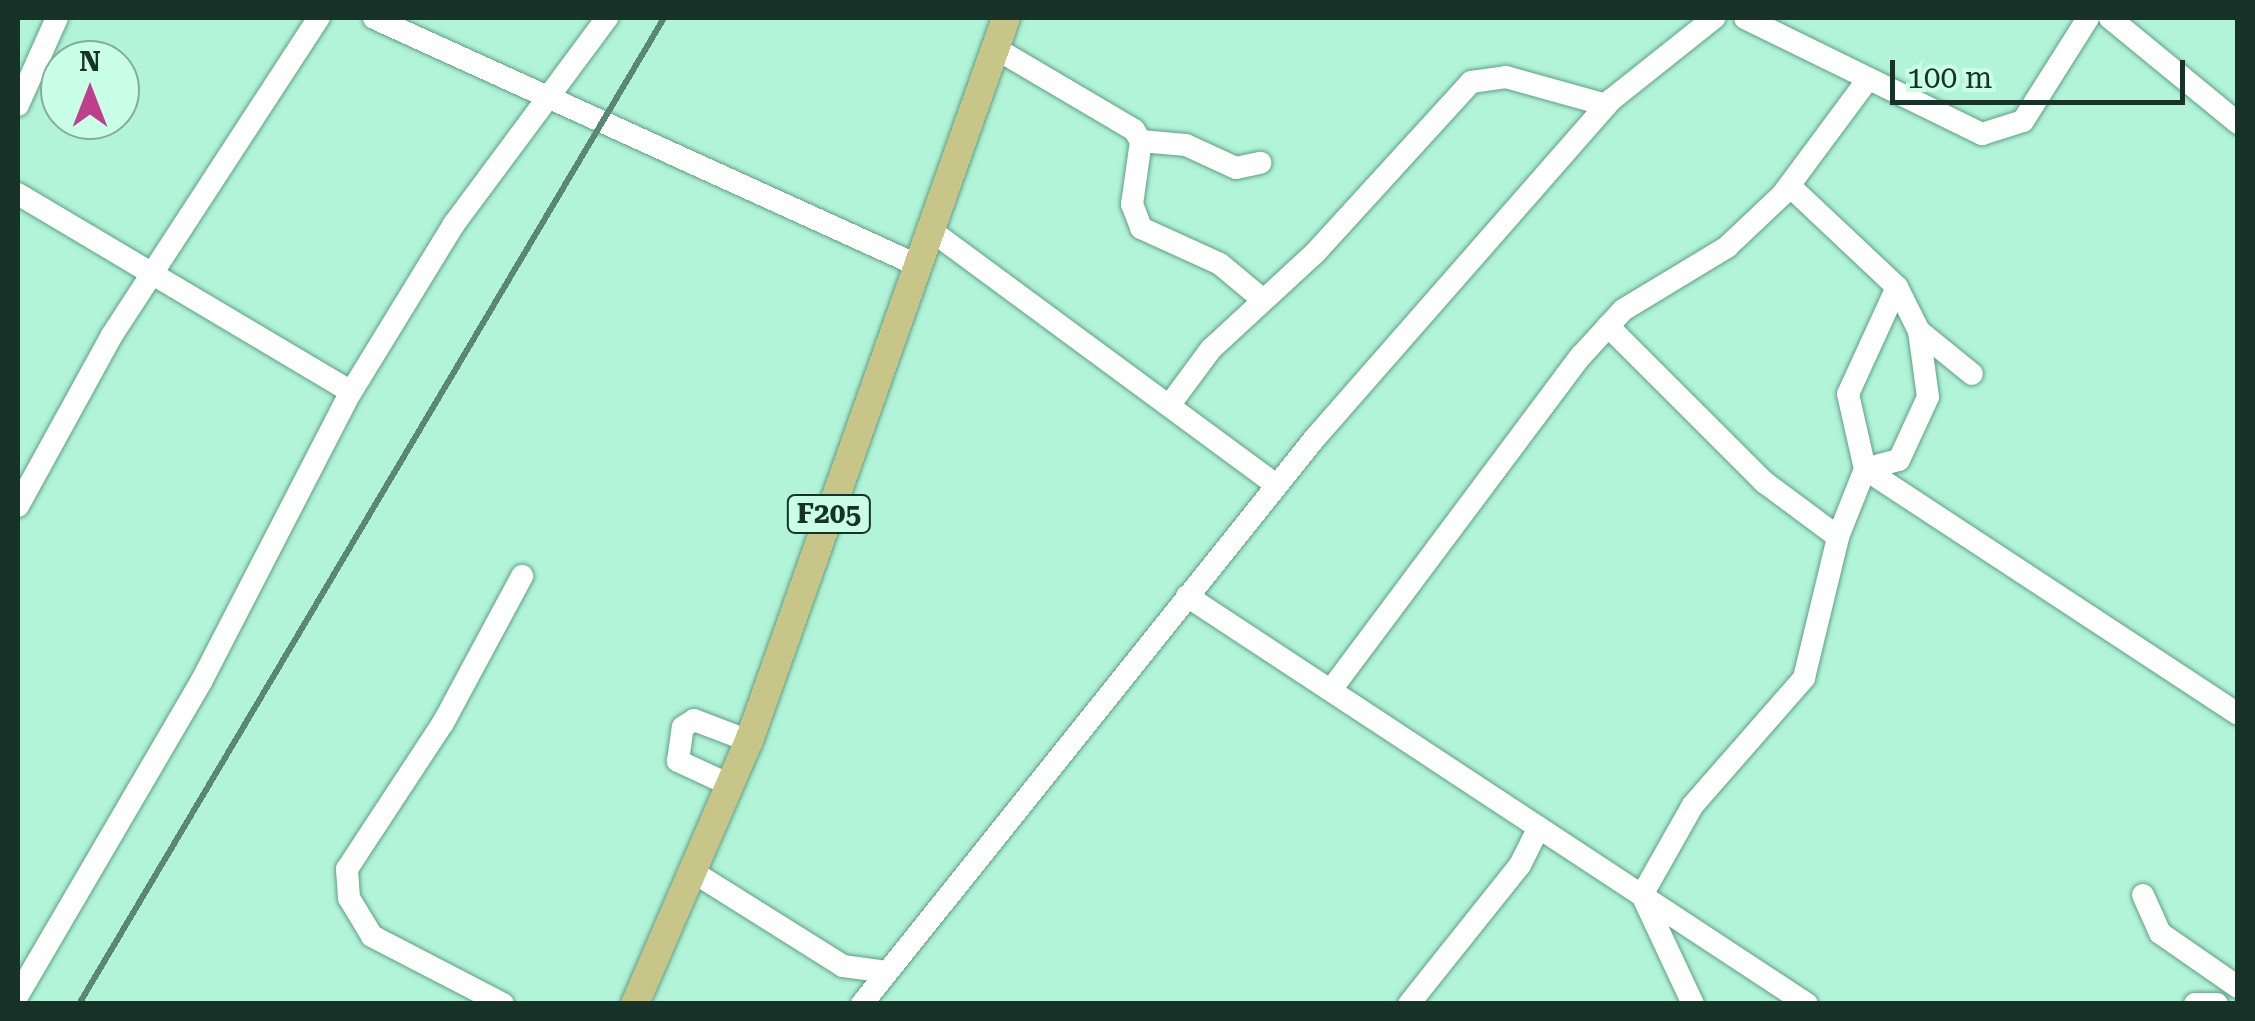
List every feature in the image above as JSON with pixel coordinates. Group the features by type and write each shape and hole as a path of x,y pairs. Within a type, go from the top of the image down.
{"main road":[{"name":"F205","path":"636,1004 698,875 749,741 1006,18"}],"street":[{"path":"18,105 57,18"},
{"path":"18,506 153,277 319,18"},
{"path":"374,18 916,265"},
{"path":"18,994 201,682 351,392 454,224 552,101 607,18"},
{"path":"862,1004 1276,485 1606,106 1714,18"},
{"path":"1744,18 1866,82 1982,134 2005,132 2023,122 2088,18"},
{"path":"2110,18 2238,123"},
{"path":"995,48 1111,110 1141,140 1186,144 1236,168 1260,163"},
{"path":"1172,403 1262,299 1471,82 1506,77 1606,106"},
{"path":"1334,688 1608,326 1727,248 1790,186 1866,82"},
{"path":"1141,140 1132,204 1140,228 1220,264 1262,299"},
{"path":"1790,186 1897,287 1919,330 1972,374"},
{"path":"18,194 351,392"},
{"path":"929,229 1172,403 1276,485"},
{"path":"1642,894 1694,805 1804,678 1838,536 1865,469 1848,394 1897,287"},
{"path":"1608,326 1764,482 1838,536"},
{"path":"1865,469 1899,460 1923,422 1919,330"},
{"path":"1865,469 2238,714"},
{"path":"503,1004 372,936 349,898 348,869 443,722 522,576"},
{"path":"1187,596 1334,688 1807,1004"},
{"path":"732,786 678,761 679,738 694,720 749,741"},
{"path":"1409,1004 1520,865 1539,827"},
{"path":"698,875 843,966 887,972"},
{"path":"1642,894 1693,1004"},
{"path":"2144,894 2160,933 2238,987"},
{"path":"2194,1004 2217,1004"}],"railway":[{"path":"79,1004 664,18"}]}
